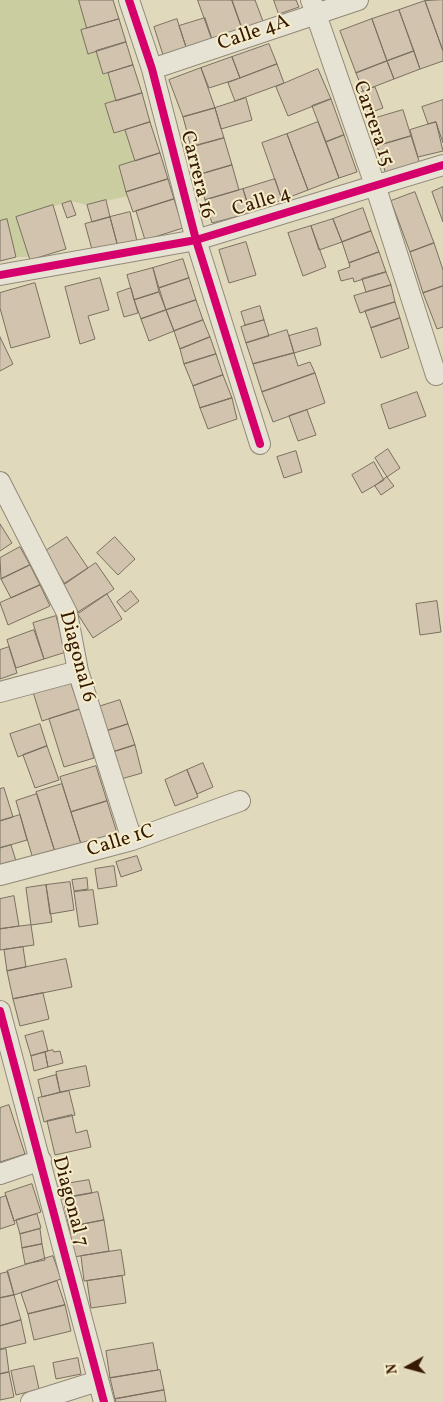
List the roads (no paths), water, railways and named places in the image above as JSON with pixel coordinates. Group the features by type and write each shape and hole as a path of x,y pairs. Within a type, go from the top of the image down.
{"street":[{"name":"Carrera 16","path":"129,0 152,69 196,240 260,444"},
{"name":"Calle 4A","path":"152,69 314,6 358,0"},
{"name":"Carrera 15","path":"314,6 375,185 436,374"},
{"name":"Calle 4","path":"0,275 196,240 443,165"},
{"name":"Diagonal 6","path":"0,482 67,613 78,671 132,840"},
{"path":"0,692 78,671"},
{"name":"Calle 1C","path":"0,875 132,840 240,801"},
{"name":"Diagonal 7","path":"0,1011 104,1402"},
{"path":"0,1174 41,1160"},
{"path":"32,1402 98,1381"}]}
